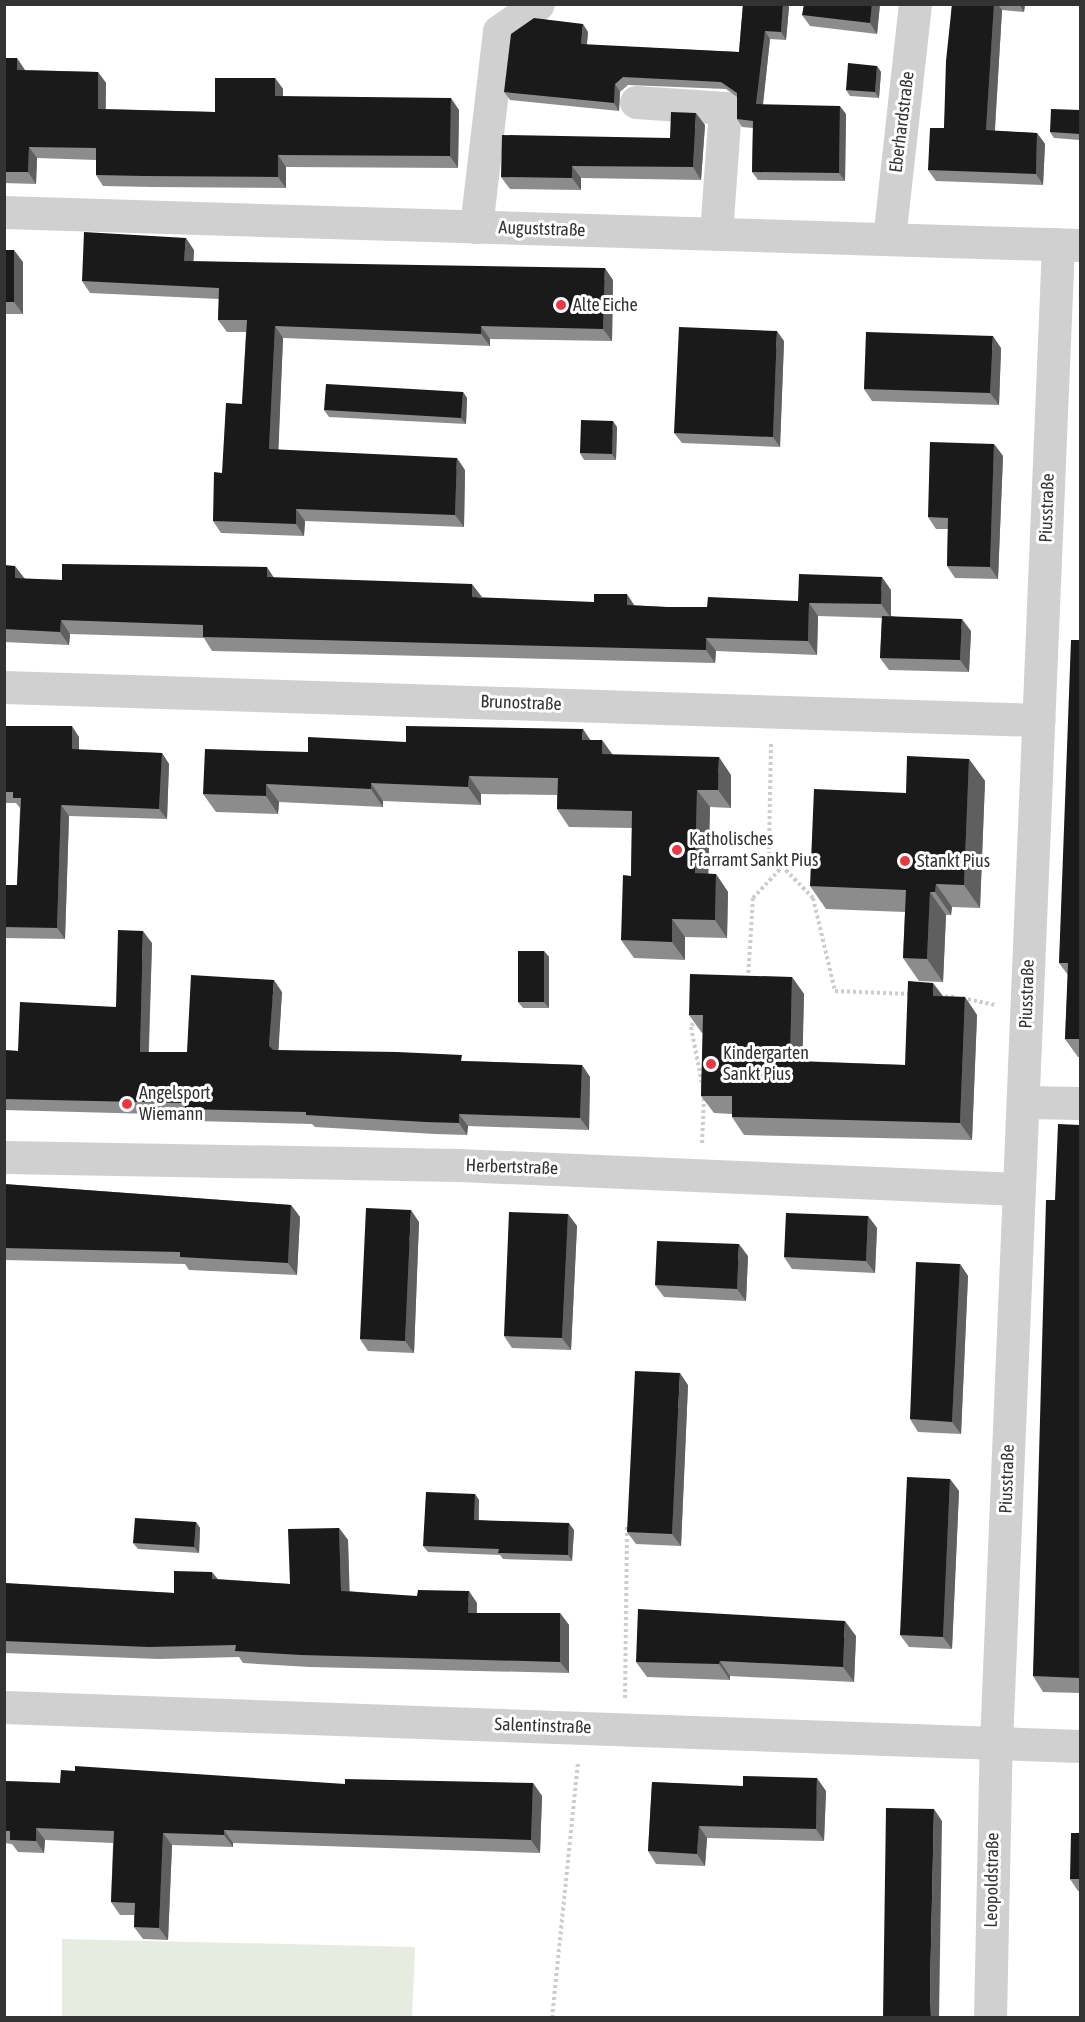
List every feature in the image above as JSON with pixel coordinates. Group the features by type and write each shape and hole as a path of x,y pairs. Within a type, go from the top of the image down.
{"street":[{"path":"476,227 499,31 538,4"},
{"name":"Eberhardstraße","path":"889,239 915,4"},
{"path":"636,102 725,108 716,234"},
{"name":"Auguststraße","path":"4,212 1069,245"},
{"name":"Piusstraße","path":"996,1743 1038,720 1069,245"},
{"name":"Brunostraße","path":"4,687 1038,720"},
{"path":"1023,1102 1080,1103"},
{"name":"Herbertstraße","path":"4,1157 699,1174 1018,1189"},
{"name":"Salentinstraße","path":"4,1707 1080,1746"},
{"name":"Leopoldstraße","path":"990,2018 996,1743"}],"path":[{"path":"772,711 769,853 781,868 813,898 835,991 915,995"},
{"path":"748,988 753,898 781,868"},
{"path":"926,995 1026,1010"},
{"path":"697,1007 692,1027 706,1108 699,1174"},
{"path":"624,1729 627,1526"},
{"path":"552,2018 582,1727"}],"shaded area":[{"path":"62,1939 415,1947 412,2017 62,2017"}],"building":[{"path":"743,4 783,4 781,32 765,31 756,104 840,106 839,173 752,172 753,121 737,119 737,93 721,82 623,77 615,84 614,103 504,92 511,34 534,18 583,24 581,44 739,52"},
{"path":"804,4 872,4 870,23 802,15"},
{"path":"952,4 994,4 986,130 1037,133 1036,174 928,170 930,128 944,128 946,61"},
{"path":"4,58 17,58 17,70 98,72 98,109 215,112 215,78 275,78 275,96 451,98 450,156 278,155 278,177 96,175 96,148 29,147 28,172 4,172"},
{"path":"848,63 877,66 875,92 846,90"},
{"path":"1051,109 1080,110 1080,134 1050,132"},
{"path":"671,112 696,113 693,167 572,166 572,178 501,177 502,135 670,138"},
{"path":"84,232 186,238 184,261 605,268 603,329 481,326 481,334 275,326 269,449 457,458 455,515 296,509 296,524 213,521 214,472 222,473 226,403 242,404 247,320 218,320 219,288 82,281"},
{"path":"4,250 14,250 14,302 4,302"},
{"path":"679,327 777,331 773,437 674,433"},
{"path":"866,332 993,336 990,393 864,389"},
{"path":"326,384 463,392 461,418 324,410"},
{"path":"581,420 613,421 612,454 580,453"},
{"path":"930,442 994,444 990,567 947,566 948,518 928,517"},
{"path":"62,564 267,567 267,577 472,584 472,597 594,602 594,594 627,594 627,605 667,607 707,607 708,597 798,601 799,574 882,577 881,604 809,603 808,641 706,638 706,650 203,637 203,625 61,620 60,632 4,629 4,565 15,566 15,578 62,580"},
{"path":"882,616 962,619 960,660 880,658"},
{"path":"1071,640 1080,640 1080,1039 1065,1039 1068,963 1059,963"},
{"path":"4,726 72,726 72,749 162,753 159,809 61,805 57,928 4,927 4,885 17,885 21,798 13,798 13,792 4,792"},
{"path":"406,726 583,729 582,740 602,740 602,754 719,757 718,790 697,790 695,873 716,874 715,920 672,919 672,942 621,940 623,875 631,876 632,811 557,809 558,778 469,776 468,787 371,783 371,789 266,784 266,796 203,794 205,749 308,752 308,737 406,742"},
{"name":"Stankt Pius","path":"907,756 969,759 964,885 936,884 935,892 930,892 927,959 903,958 906,890 810,886 814,789 906,793"},
{"path":"118,930 143,931 140,1052 187,1052 191,975 274,980 269,1046 273,1050 462,1055 461,1061 582,1065 580,1118 459,1114 459,1123 426,1122 306,1115 306,1112 185,1109 185,1103 4,1099 4,1050 18,1051 20,1002 116,1007"},
{"path":"518,951 544,951 544,1002 518,1002"},
{"path":"690,974 792,977 790,1061 905,1065 908,981 933,983 933,996 965,997 960,1123 732,1117 732,1096 701,1096 703,1015 689,1015"},
{"path":"1058,1124 1080,1125 1080,1678 1033,1676 1046,1200 1055,1200"},
{"path":"4,1184 291,1205 288,1263 180,1257 180,1252 4,1248"},
{"path":"366,1208 411,1210 405,1341 360,1339"},
{"path":"509,1212 568,1214 562,1338 504,1336"},
{"path":"786,1213 868,1216 866,1261 784,1257"},
{"path":"657,1241 739,1244 737,1289 655,1285"},
{"path":"916,1262 960,1264 952,1422 910,1419"},
{"path":"635,1371 680,1373 672,1534 627,1532"},
{"path":"907,1477 950,1479 943,1637 900,1635"},
{"path":"426,1492 475,1494 474,1520 569,1523 568,1555 498,1553 499,1549 423,1546"},
{"path":"135,1518 196,1522 194,1547 133,1543"},
{"path":"339,1528 341,1591 417,1596 418,1590 469,1591 468,1613 560,1613 560,1662 301,1655 235,1651 236,1645 149,1647 4,1641 4,1583 174,1593 174,1571 212,1572 212,1579 290,1584 288,1529"},
{"path":"638,1609 845,1621 843,1667 720,1661 719,1664 636,1662"},
{"path":"75,1766 345,1784 345,1779 533,1783 531,1840 224,1830 224,1835 163,1833 159,1928 134,1927 135,1903 111,1902 114,1831 36,1828 36,1841 10,1840 10,1831 4,1831 4,1781 60,1783 61,1770 75,1771"},
{"path":"743,1776 817,1778 816,1829 699,1826 697,1854 648,1851 652,1782 743,1786"},
{"path":"886,1808 934,1809 931,2018 883,2018"},
{"path":"1071,1833 1080,1833 1080,1879 1070,1879"}],"place":[{"name":"Alte Eiche","path":"561,305"},
{"name":"Katholisches Pfarramt Sankt Pius","path":"677,850"},
{"name":"Stankt Pius","path":"905,861"},
{"name":"Kindergarten Sankt Pius","path":"711,1064"},
{"name":"Angelsport Wiemann","path":"127,1104"}]}
